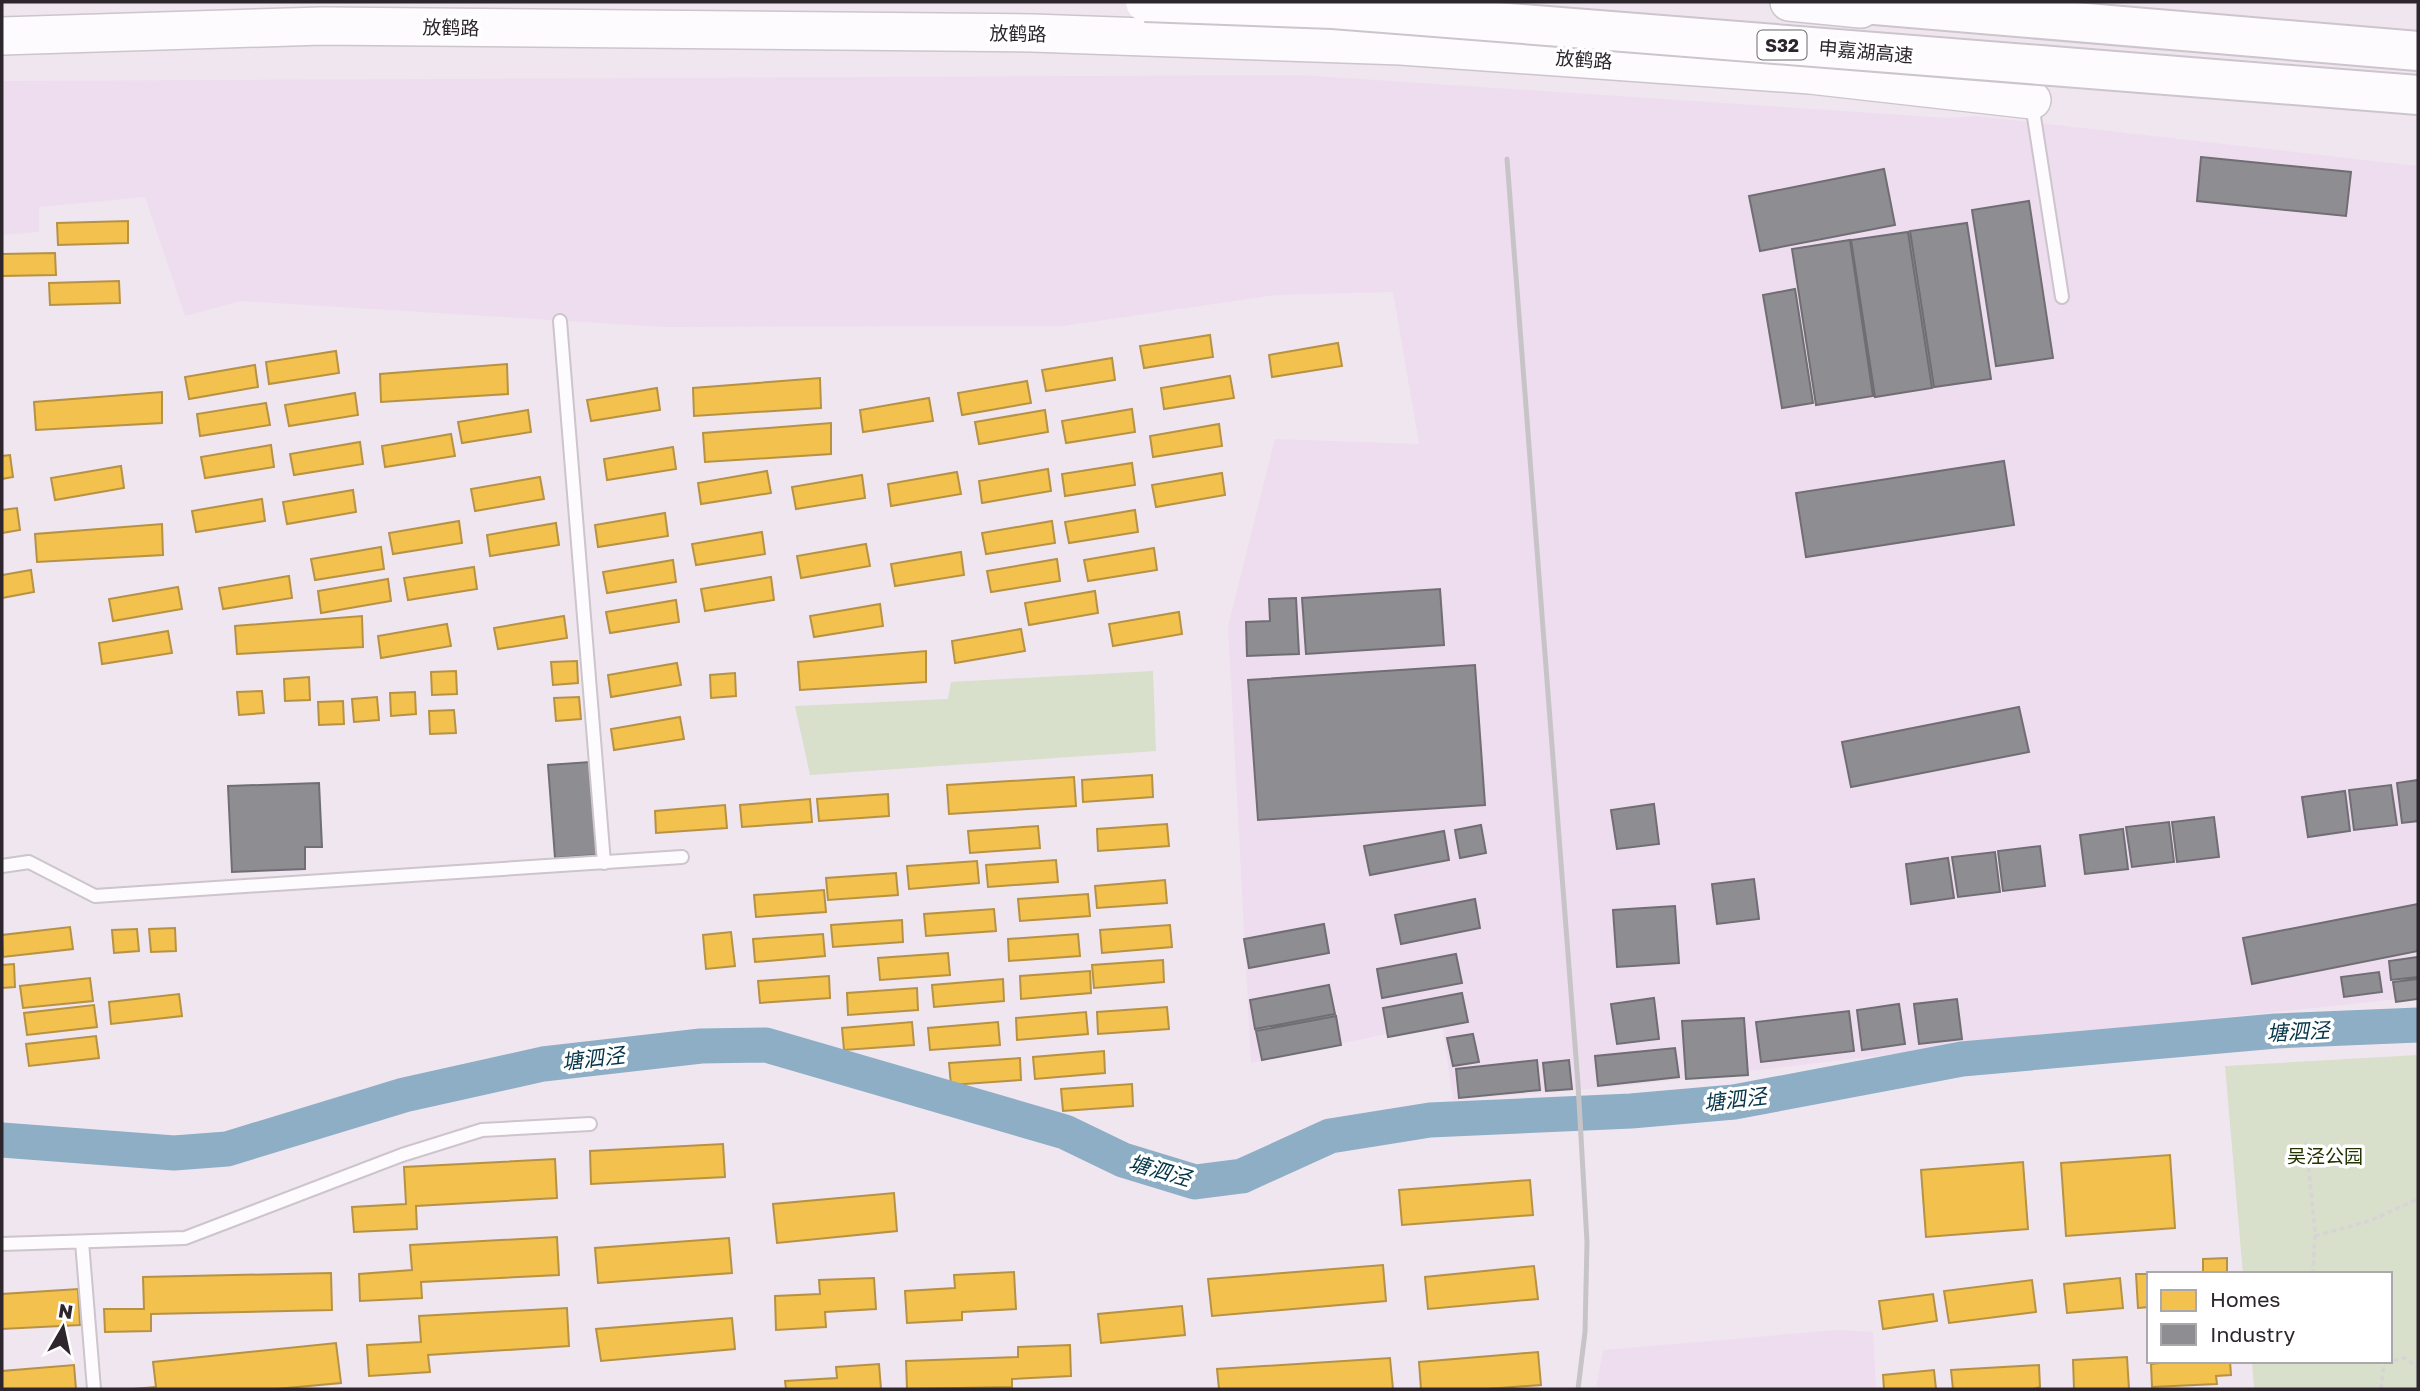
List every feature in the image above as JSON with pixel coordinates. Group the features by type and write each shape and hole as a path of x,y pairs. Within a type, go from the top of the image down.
{"highway":[{"name":"申嘉湖高速","path":"1145,2 1333,9 2418,95"},
{"path":"1831,2 2418,51"}],"main road":[{"path":"1448,2 1633,16 1942,31"},
{"path":"1789,2 1942,31"},
{"path":"1888,2 1942,31"},
{"path":"2,18 517,10 887,14 1427,32 1836,63 1942,31"},
{"name":"放鹤路","path":"2,36 322,26 1046,34 1415,47 2032,88"}],"lane":[{"path":"2032,2 2032,26"},
{"path":"2032,51 2032,88 2062,297"},
{"path":"560,321 604,863"},
{"path":"2,866 29,862 95,896 682,857"},
{"path":"2,1244 184,1238 402,1155 482,1130 590,1124"},
{"path":"82,1242 94,1389"}],"path":[{"path":"2306,1142 2315,1236 2313,1272"},
{"path":"2315,1236 2369,1221 2418,1199"},
{"path":"2392,1360 2404,1358 2418,1367"},
{"path":"2381,1389 2384,1363"}],"shaded area":[{"path":"1300,75 1948,118 1976,116 2418,166 2418,997 2047,1036 1623,1086 1453,1100 1442,1022 1251,1063 1228,626 1275,439 1419,444 1393,292 1276,295 1063,326 664,327 241,301 185,316 145,197 39,207 39,232 2,235 2,81"},
{"path":"1838,1330 1873,1332 1876,1389 1596,1389 1603,1350"}],"green space":[{"path":"1153,671 1156,751 810,775 795,706 948,699 951,682"},
{"name":"吴泾公园","path":"2418,1055 2418,1389 2254,1389 2252,1363 2392,1363 2392,1272 2243,1272 2225,1066"}],"building: Homes":[{"path":"128,221 128,243 58,245 57,223"},
{"path":"55,253 56,275 2,276 2,254"},
{"path":"119,281 120,303 50,305 49,283"},
{"path":"1210,335 1213,357 1144,368 1140,346"},
{"path":"1338,343 1342,366 1272,377 1269,355"},
{"path":"336,351 339,373 269,384 266,362"},
{"path":"1112,358 1115,380 1046,391 1042,370"},
{"path":"507,364 508,394 381,402 380,374"},
{"path":"255,365 258,387 189,399 185,377"},
{"path":"1230,376 1234,398 1164,409 1161,388"},
{"path":"820,378 821,408 694,416 693,388"},
{"path":"1027,381 1031,403 962,415 958,393"},
{"path":"657,388 660,410 591,421 587,400"},
{"path":"162,392 162,423 36,430 34,402"},
{"path":"355,393 358,415 289,426 285,405"},
{"path":"929,398 933,421 863,432 860,410"},
{"path":"266,403 270,425 200,436 197,414"},
{"path":"1132,409 1135,432 1066,443 1062,421"},
{"path":"528,410 531,432 462,443 458,422"},
{"path":"1045,410 1048,432 979,444 975,422"},
{"path":"831,423 831,454 705,462 703,433"},
{"path":"1219,424 1222,446 1153,457 1150,436"},
{"path":"451,434 455,456 385,467 382,446"},
{"path":"360,442 363,464 294,475 290,454"},
{"path":"271,445 274,467 205,478 201,457"},
{"path":"673,447 676,469 607,480 604,459"},
{"path":"10,455 13,477 2,479 2,456"},
{"path":"1132,463 1135,485 1065,496 1062,474"},
{"path":"121,466 124,488 55,500 51,478"},
{"path":"1048,469 1051,491 982,503 979,481"},
{"path":"767,471 771,493 701,504 698,483"},
{"path":"957,472 961,494 891,506 888,484"},
{"path":"1222,473 1225,495 1156,507 1152,485"},
{"path":"862,475 865,498 796,509 792,487"},
{"path":"540,477 544,499 475,511 471,489"},
{"path":"353,490 356,512 287,524 283,502"},
{"path":"262,499 265,521 196,532 192,511"},
{"path":"17,508 20,530 2,533 2,510"},
{"path":"1135,510 1138,532 1069,543 1065,522"},
{"path":"665,513 668,536 598,547 595,525"},
{"path":"459,521 462,543 393,554 389,533"},
{"path":"1052,521 1055,543 986,554 982,533"},
{"path":"556,523 559,545 490,556 487,535"},
{"path":"162,524 163,555 37,562 35,534"},
{"path":"762,532 765,554 696,565 692,544"},
{"path":"866,544 870,566 801,578 797,556"},
{"path":"381,547 384,569 315,580 311,559"},
{"path":"1154,548 1157,570 1088,581 1084,560"},
{"path":"961,552 964,575 895,586 891,564"},
{"path":"1057,559 1060,581 991,592 987,571"},
{"path":"673,560 676,582 607,593 603,572"},
{"path":"474,567 477,589 408,600 404,578"},
{"path":"31,570 34,592 2,598 2,575"},
{"path":"289,576 292,598 223,609 219,588"},
{"path":"771,577 774,600 705,611 701,589"},
{"path":"388,579 391,601 321,613 318,591"},
{"path":"178,587 182,609 113,621 109,599"},
{"path":"1095,591 1098,613 1029,625 1025,603"},
{"path":"676,600 679,622 610,633 606,612"},
{"path":"880,604 883,626 814,637 810,616"},
{"path":"1179,612 1182,634 1113,646 1109,624"},
{"path":"362,616 363,647 237,654 235,626"},
{"path":"564,616 567,638 498,649 494,628"},
{"path":"447,624 451,646 381,658 378,636"},
{"path":"1021,629 1025,651 955,663 952,641"},
{"path":"168,631 172,653 102,664 99,643"},
{"path":"926,651 926,682 800,690 798,662"},
{"path":"577,661 578,683 553,685 551,662"},
{"path":"677,663 681,685 611,697 608,675"},
{"path":"456,671 457,694 432,695 431,672"},
{"path":"735,673 736,696 711,698 710,675"},
{"path":"309,677 310,700 285,701 284,679"},
{"path":"262,691 264,713 239,715 237,692"},
{"path":"415,692 416,714 391,716 390,693"},
{"path":"377,697 379,720 354,722 352,699"},
{"path":"579,697 581,719 556,721 554,698"},
{"path":"343,701 344,724 319,725 318,702"},
{"path":"454,710 456,733 430,734 429,711"},
{"path":"680,717 684,739 614,750 611,729"},
{"path":"1152,775 1153,797 1083,802 1082,780"},
{"path":"1074,777 1076,806 949,814 947,785"},
{"path":"888,794 889,816 819,821 817,799"},
{"path":"810,799 812,822 742,827 740,805"},
{"path":"725,805 727,828 656,833 655,811"},
{"path":"1167,824 1169,846 1098,851 1097,829"},
{"path":"1038,826 1040,848 970,853 968,831"},
{"path":"1056,860 1058,882 988,887 986,865"},
{"path":"977,861 979,883 909,889 907,866"},
{"path":"896,873 898,895 828,900 826,878"},
{"path":"1165,880 1167,903 1097,908 1095,886"},
{"path":"824,890 826,912 756,917 754,895"},
{"path":"1088,894 1090,916 1020,921 1018,899"},
{"path":"994,909 996,931 926,936 924,914"},
{"path":"902,920 903,942 833,947 831,925"},
{"path":"1170,925 1172,947 1102,953 1100,930"},
{"path":"70,927 73,949 3,957 2,935"},
{"path":"175,928 176,951 151,952 149,929"},
{"path":"137,929 139,951 114,953 112,930"},
{"path":"731,932 735,966 706,969 703,935"},
{"path":"823,934 825,956 755,962 753,939"},
{"path":"1078,934 1080,956 1009,961 1008,939"},
{"path":"948,953 950,975 880,980 878,958"},
{"path":"1163,960 1164,982 1094,988 1092,965"},
{"path":"14,964 15,987 2,988 2,965"},
{"path":"1090,971 1091,993 1021,999 1020,976"},
{"path":"829,976 830,998 760,1003 758,981"},
{"path":"90,978 93,1001 23,1008 20,986"},
{"path":"1003,979 1004,1001 934,1007 932,985"},
{"path":"917,988 918,1010 848,1015 847,993"},
{"path":"179,994 182,1016 111,1024 109,1002"},
{"path":"94,1005 97,1027 27,1035 24,1013"},
{"path":"1167,1007 1169,1029 1098,1034 1097,1012"},
{"path":"1086,1012 1088,1034 1017,1040 1016,1018"},
{"path":"912,1022 914,1045 844,1050 842,1028"},
{"path":"998,1022 1000,1045 930,1050 928,1028"},
{"path":"96,1036 99,1058 29,1066 26,1044"},
{"path":"1104,1051 1105,1073 1035,1079 1033,1057"},
{"path":"1020,1058 1021,1080 951,1085 949,1063"},
{"path":"1132,1084 1133,1106 1063,1111 1061,1089"},
{"path":"723,1144 725,1177 591,1184 590,1151"},
{"path":"2170,1155 2175,1228 2066,1236 2061,1163"},
{"path":"555,1159 557,1198 416,1206 417,1229 354,1232 352,1207 406,1204 404,1167"},
{"path":"2023,1162 2028,1229 1926,1237 1921,1170"},
{"path":"1530,1180 1533,1215 1402,1225 1399,1190"},
{"path":"894,1193 897,1231 777,1243 773,1204"},
{"path":"557,1237 559,1275 421,1282 422,1298 360,1301 359,1274 412,1270 410,1245"},
{"path":"729,1238 732,1273 598,1283 595,1248"},
{"path":"2227,1258 2227,1272 2203,1272 2203,1259"},
{"path":"1383,1265 1386,1301 1212,1316 1208,1279"},
{"path":"1534,1266 1538,1299 1428,1309 1425,1277"},
{"path":"1014,1272 1016,1309 962,1312 962,1320 907,1323 905,1291 955,1288 954,1275"},
{"path":"331,1273 332,1310 151,1314 151,1331 105,1332 104,1309 144,1309 143,1277"},
{"path":"2136,1274 2147,1274 2147,1307 2138,1308"},
{"path":"874,1278 876,1309 825,1312 826,1327 776,1330 775,1296 820,1294 819,1280"},
{"path":"2120,1278 2123,1308 2067,1313 2064,1284"},
{"path":"2032,1280 2036,1312 1949,1323 1944,1291"},
{"path":"78,1289 80,1325 2,1329 2,1294"},
{"path":"1933,1294 1937,1321 1883,1329 1879,1301"},
{"path":"1182,1306 1185,1335 1101,1343 1098,1314"},
{"path":"567,1308 569,1346 428,1355 430,1372 369,1376 367,1345 421,1342 419,1316"},
{"path":"732,1318 735,1349 601,1361 596,1329"},
{"path":"336,1343 341,1383 276,1389 133,1389 156,1387 153,1362"},
{"path":"1070,1345 1071,1376 1012,1379 1012,1387 907,1389 906,1361 1018,1357 1018,1347"},
{"path":"1538,1352 1541,1385 1487,1389 1421,1389 1419,1362"},
{"path":"2127,1357 2129,1389 2074,1389 2073,1360"},
{"path":"1390,1358 1393,1389 1219,1389 1217,1369"},
{"path":"2230,1363 2231,1375 2216,1376 2217,1384 2152,1387 2151,1364"},
{"path":"879,1364 881,1389 786,1389 785,1381 837,1378 836,1367"},
{"path":"74,1365 76,1389 2,1389 2,1371"},
{"path":"2039,1365 2040,1387 2034,1389 1953,1389 1951,1370"},
{"path":"1934,1370 1936,1389 1884,1389 1883,1375"}],"building: Industry":[{"path":"2201,157 2351,172 2346,216 2197,201"},
{"path":"1884,169 1895,225 1760,251 1749,196"},
{"path":"2029,201 2053,358 1996,366 1972,210"},
{"path":"1967,223 1991,379 1934,387 1910,231"},
{"path":"1908,232 1932,388 1875,397 1851,240"},
{"path":"1850,240 1873,396 1816,405 1792,249"},
{"path":"1795,289 1813,403 1782,408 1763,295"},
{"path":"2004,461 2014,525 1806,557 1796,493"},
{"path":"1440,589 1444,645 1306,654 1302,598"},
{"path":"1296,598 1299,654 1247,656 1246,622 1270,621 1269,599"},
{"path":"1475,665 1485,805 1258,820 1248,680"},
{"path":"2019,707 2029,752 1851,787 1842,742"},
{"path":"590,762 597,855 555,858 548,765"},
{"path":"2418,780 2418,821 2402,823 2397,783"},
{"path":"319,783 322,847 305,847 305,869 232,872 228,786"},
{"path":"2391,785 2397,825 2354,830 2349,790"},
{"path":"2345,791 2350,831 2308,837 2302,797"},
{"path":"1654,804 1659,844 1617,849 1611,810"},
{"path":"2214,817 2219,857 2177,862 2172,822"},
{"path":"2169,822 2174,862 2132,867 2126,827"},
{"path":"1481,825 1486,853 1460,858 1455,830"},
{"path":"2123,829 2128,869 2085,874 2080,835"},
{"path":"1444,831 1449,860 1370,875 1364,846"},
{"path":"2040,846 2045,886 2003,891 1998,851"},
{"path":"1995,852 2000,892 1958,897 1952,857"},
{"path":"1948,858 1954,898 1911,904 1906,864"},
{"path":"1754,879 1759,919 1717,924 1712,884"},
{"path":"1475,899 1480,928 1401,944 1395,915"},
{"path":"2418,904 2418,951 2252,984 2243,938"},
{"path":"1675,906 1679,963 1617,967 1613,910"},
{"path":"1324,924 1329,953 1249,968 1244,939"},
{"path":"1456,954 1462,983 1382,998 1377,969"},
{"path":"2418,957 2418,977 2391,980 2389,961"},
{"path":"2379,972 2382,992 2344,997 2341,977"},
{"path":"2418,979 2418,999 2396,1002 2393,982"},
{"path":"1329,985 1335,1014 1255,1029 1250,1000"},
{"path":"1462,993 1468,1022 1388,1037 1383,1008"},
{"path":"1654,998 1659,1039 1617,1044 1611,1004"},
{"path":"1957,999 1962,1039 1919,1044 1914,1004"},
{"path":"1899,1004 1905,1044 1862,1050 1857,1010"},
{"path":"1849,1011 1854,1051 1761,1062 1756,1022"},
{"path":"1336,1016 1341,1045 1262,1060 1256,1031"},
{"path":"1744,1018 1748,1075 1686,1079 1682,1021"},
{"path":"1473,1034 1479,1062 1453,1066 1447,1038"},
{"path":"1675,1048 1679,1077 1598,1086 1595,1056"},
{"path":"1537,1060 1540,1090 1459,1098 1456,1069"},
{"path":"1569,1060 1572,1089 1546,1091 1543,1063"}],"waterway":[{"name":"塘泗泾","path":"2,1140 174,1153 227,1149 404,1095 543,1064 701,1046 766,1045 1065,1132 1123,1160 1195,1182 1242,1176 1330,1136 1430,1120 1631,1111 1734,1102 1962,1059 2276,1031 2418,1025"}],"railway":[{"path":"1507,159 1578,1084 1587,1242 1585,1332 1578,1389"}]}
